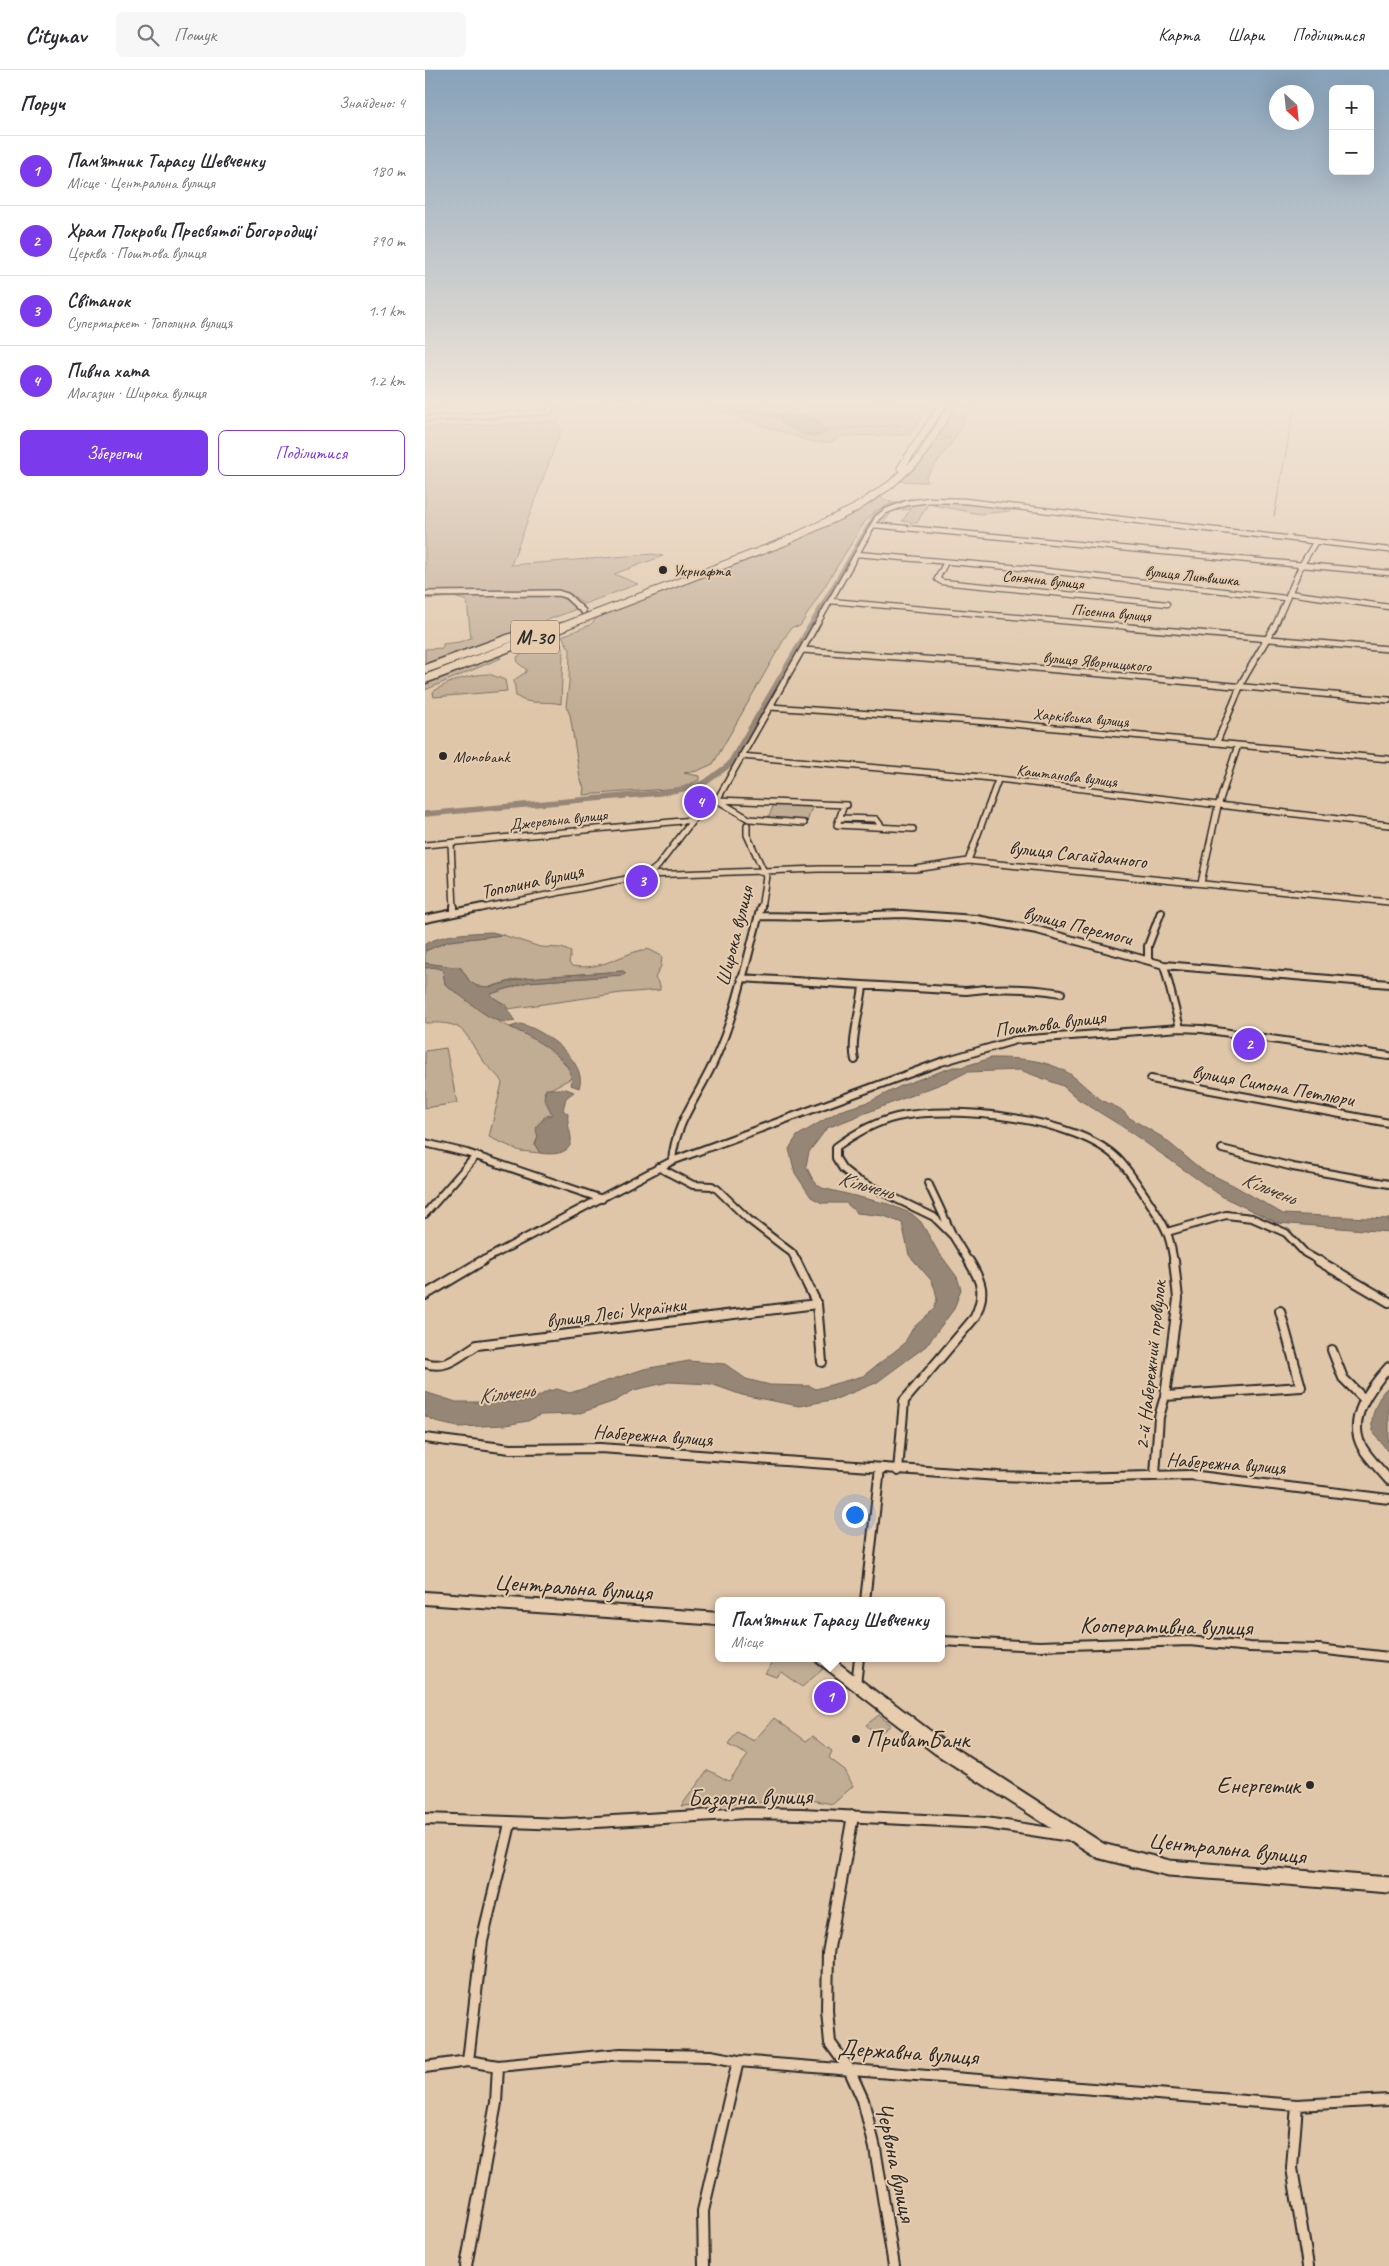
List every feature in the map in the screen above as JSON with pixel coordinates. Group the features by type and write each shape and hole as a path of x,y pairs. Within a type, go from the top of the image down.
{"highway":[{"name":"М-30","path":"425,680 585,614 768,545 848,506"},
{"name":"М-30","path":"425,669 585,614 784,542 858,506"}],"main road":[{"name":"Центральна вулиця","path":"425,1598 715,1619"},
{"name":"Центральна вулиця","path":"826,1662 855,1686 939,1747 1101,1851 1169,1868 1389,1885"}],"street":[{"path":"646,875 658,866 693,820 717,800 873,526 882,513 895,506"},
{"path":"999,506 1389,550"},
{"path":"873,526 1389,573"},
{"path":"1217,742 1224,722 1253,661 1269,638 1285,598 1316,541"},
{"name":"вулиця Литвишка","path":"857,554 1285,598"},
{"name":"Сонячна вулиця","path":"945,562 937,579 943,582 1167,604"},
{"path":"425,594 554,593 567,596 585,614"},
{"path":"1289,593 1389,606"},
{"name":"Пісенна вулиця","path":"830,601 1389,649"},
{"name":"вулиця Яворницького","path":"803,650 1000,664 1389,700"},
{"name":"Харківська вулиця","path":"771,707 1002,722 1389,759"},
{"path":"1201,883 1218,806 1238,745"},
{"name":"Каштанова вулиця","path":"741,756 999,780 1389,825"},
{"path":"969,861 999,780"},
{"path":"717,800 845,805 837,824 913,829"},
{"path":"717,800 749,819 804,823"},
{"name":"Джерельна вулиця","path":"425,845 693,820"},
{"path":"747,825 747,835 763,871"},
{"path":"451,843 454,913"},
{"name":"вулиця Сагайдачного","path":"763,871 916,869 969,861 1389,902"},
{"name":"Широка вулиця","path":"646,875 763,871 766,876 764,898 716,1057 710,1073 679,1127 672,1148 672,1161"},
{"name":"Тополина вулиця","path":"425,919 646,875"},
{"path":"1148,960 1148,946 1161,912"},
{"name":"вулиця Перемоги","path":"759,916 818,918 902,914 975,919 1037,930 1164,965 1389,984"},
{"path":"1164,965 1180,1028"},
{"path":"741,978 966,991 989,988 1034,989 1061,993"},
{"path":"855,1060 852,1050 854,1034 858,1026 863,986"},
{"name":"Поштова вулиця","path":"672,1161 941,1062 1016,1040 1180,1028 1245,1034 1389,1056"},
{"name":"вулиця Симона Петлюри","path":"1151,1078 1389,1123"},
{"name":"2-й Набережний провулок","path":"953,1236 935,1218 863,1185 840,1165 835,1155 836,1147 876,1124 899,1117 970,1114 1039,1123 1095,1141 1110,1150 1139,1187 1167,1232 1177,1275 1178,1299 1165,1396 1159,1417 1155,1476"},
{"path":"425,1143 476,1156 602,1199"},
{"path":"1222,1149 1251,1158 1389,1184"},
{"path":"425,1214 476,1156"},
{"path":"425,1295 487,1258 672,1161"},
{"path":"658,1167 693,1185 712,1186 717,1189 748,1219 792,1253 817,1304 822,1362"},
{"path":"898,1471 903,1401 956,1342 975,1317 979,1308 982,1286 978,1276 953,1236 928,1183"},
{"path":"1167,1232 1226,1215 1252,1218 1286,1233 1305,1253 1389,1302"},
{"name":"вулиця Лесі Українки","path":"425,1363 436,1366 452,1364 477,1345 817,1304"},
{"path":"1165,1396 1301,1387 1280,1311"},
{"path":"1332,1350 1343,1378 1364,1399"},
{"path":"1389,1367 1364,1399 1359,1425 1359,1441 1367,1456 1389,1480"},
{"name":"Набережна вулиця","path":"425,1438 510,1449 601,1448 880,1468 898,1471 1070,1478 1189,1476 1244,1480 1389,1499"},
{"path":"865,1597 880,1468"},
{"name":"Кооперативна вулиця","path":"945,1641 1039,1646 1189,1641 1250,1647 1318,1649 1389,1657"},
{"path":"855,1686 858,1662"},
{"name":"Базарна вулиця","path":"425,1819 510,1824 572,1824 747,1813 986,1823 1075,1836"},
{"name":"Червона вулиця","path":"853,1816 828,1952 827,2000 830,2043 849,2069 863,2100 875,2148 894,2266"},
{"path":"469,2061 475,1993 486,1920 495,1874 510,1824"},
{"name":"Державна вулиця","path":"425,2067 469,2061 498,2066 621,2054 710,2056 738,2061 1297,2105 1389,2100"},
{"path":"704,2266 703,2211 738,2061"},
{"path":"466,2266 496,2103 498,2066"},
{"path":"1297,2105 1292,2168 1308,2266"}],"shaded area":[{"path":"425,506 533,506 511,565 653,554 663,556 614,574 638,584 584,604 571,594 557,591 425,593"},
{"path":"865,506 885,506 875,511 864,523 800,626 792,627 787,634 713,764 697,771 684,773 699,776 699,780 681,788 583,795 584,788 580,778 570,715 566,706 570,650 562,636 590,625 600,615 801,538"},
{"path":"907,506 927,506 917,523 902,521 911,509 892,511 881,526 876,526 887,512"},
{"path":"941,506 1012,508 1010,511 980,514"},
{"path":"553,594 560,596 575,607 574,610 425,667 425,649 443,648 443,644 471,638 467,601 454,597 425,599 425,596"},
{"path":"554,639 561,643 563,653 561,704 526,701 516,696 514,680 526,672 526,669 518,663 517,657"},
{"path":"497,656 501,658 425,690 425,683"},
{"path":"489,674 505,680 507,691 434,697 433,692 452,681"},
{"path":"775,802 813,804 807,822 767,820"},
{"path":"492,932 503,935 449,941 425,951 425,944 433,940 458,934"},
{"path":"503,935 540,947 562,948 571,952 569,963 572,966 583,967 603,964 648,949 662,956 661,966 655,978 660,985 660,990 621,993 508,1009 505,1004 490,996 490,994 528,982 600,977 623,971 517,979 490,987 477,986 470,982 461,968 425,963 425,951 449,941"},
{"path":"425,963 461,968 470,982 477,986 490,987 524,978 623,971 626,973 624,975 528,982 491,994 505,1007 515,1021 506,1022 497,1020 480,1011 445,984 443,970 437,967 425,968"},
{"path":"432,967 443,970 445,984 449,988 494,1019 550,1049 560,1057 567,1067 572,1078 544,1092 552,1114 544,1117 535,1145 540,1153 520,1151 489,1137 502,1083 499,1077 485,1063 468,1037 458,1027 450,1024 425,1023 425,968"},
{"path":"520,1024 540,1032 551,1039 571,1057 580,1078 579,1088 571,1085 571,1076 560,1058 529,1036 510,1027"},
{"path":"446,1048 457,1103 425,1108 425,1051"},
{"path":"991,1058 1032,1060 1061,1069 1070,1074 1094,1095 1120,1109 1128,1117 1162,1137 1202,1170 1233,1185 1283,1214 1389,1219 1389,1232 1278,1223 1223,1197 1123,1127 1078,1099 1063,1086 1020,1070 967,1072 827,1128 809,1152 806,1166 814,1182 822,1188 888,1204 912,1214 921,1222 937,1250 957,1277 961,1289 954,1309 926,1346 876,1383 836,1399 799,1406 742,1395 711,1384 669,1382 634,1390 615,1401 577,1414 540,1415 528,1421 505,1425 458,1427 440,1423 425,1416 425,1392 456,1402 518,1402 534,1399 548,1391 557,1389 570,1393 644,1369 689,1361 725,1364 746,1379 770,1385 810,1386 816,1389 863,1376 904,1344 913,1328 934,1309 937,1299 935,1289 931,1280 909,1255 902,1223 884,1216 857,1213 846,1203 822,1203 811,1197 795,1173 789,1149 797,1136 839,1111 869,1102 903,1085 953,1067 962,1067"},
{"path":"546,1089 566,1089 574,1092 566,1098 563,1110 568,1114 571,1144 565,1151 555,1154 540,1153 535,1145 538,1136 537,1125 552,1114 544,1098"},
{"path":"1389,1387 1389,1453 1373,1430 1372,1419 1377,1403 1383,1392"},
{"path":"773,1662 814,1662 823,1669 802,1687 781,1672 776,1677 765,1673"},
{"path":"879,1715 891,1725 878,1735 866,1725"},
{"path":"774,1718 806,1741 813,1736 832,1751 829,1758 845,1770 853,1786 833,1804 810,1800 681,1806 708,1770 729,1781 748,1755 728,1745 737,1732 754,1741"}],"waterway":[{"path":"809,628 876,514 889,506"},
{"path":"1274,516 1276,506"},
{"path":"425,814 659,793 688,788 706,782 729,765 810,627"}],"place":[{"name":"Укрнафта","path":"663,570"},
{"name":"Monobank","path":"443,756"},
{"name":"Пивна хата","path":"700,802"},
{"name":"Світанок","path":"642,881"},
{"name":"Храм Покрови Пресвятої Богородиці","path":"1249,1044"},
{"name":"Пам'ятник Тарасу Шевченку","path":"830,1697"},
{"name":"ПриватБанк","path":"856,1739"},
{"name":"Енергетик","path":"1310,1785"}],"water label":[{"name":"Кільчень","path":"866,1185"},
{"name":"Кільчень","path":"1269,1188"},
{"name":"Кільчень","path":"506,1393"}]}
